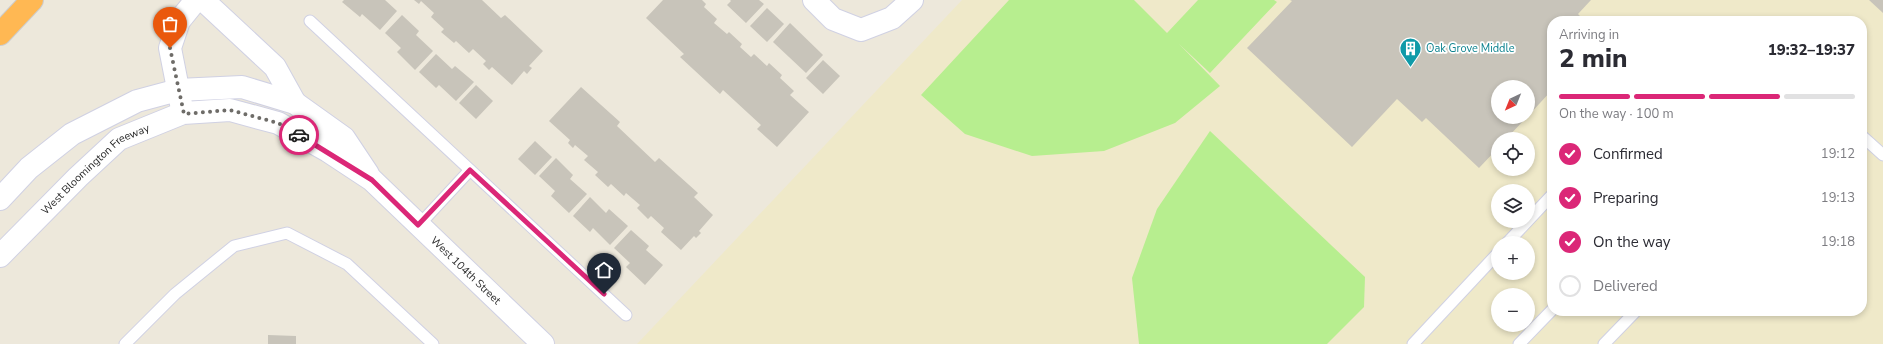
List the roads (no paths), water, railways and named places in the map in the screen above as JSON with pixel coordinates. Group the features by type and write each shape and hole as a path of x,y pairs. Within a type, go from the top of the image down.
{"highway":[{"path":"0,34 32,0"}],"street":[{"path":"184,114 170,48 179,21 196,0"},
{"path":"202,0 275,67 295,103"},
{"path":"814,0 834,19 861,30 892,18 912,0"},
{"name":"West 104th Street","path":"178,90 242,88 295,103 344,138 372,180"},
{"path":"0,198 29,168 72,134 137,101 178,90"},
{"name":"West 104th Street","path":"184,114 230,110 278,123 372,180 543,344"},
{"name":"West Bloomington Freeway","path":"0,256 78,177 119,139 184,114"}],"lane":[{"path":"310,21 626,315"},
{"path":"1867,140 1883,154"},
{"path":"418,225 470,170"},
{"path":"1514,236 1547,200"},
{"path":"125,344 176,294 234,246 287,233 347,264 433,344"},
{"path":"1413,344 1491,260"},
{"path":"1519,344 1547,315"},
{"path":"1604,344 1631,316"}],"place":[{"name":"Oak Grove Middle","path":"1410,68"}]}
